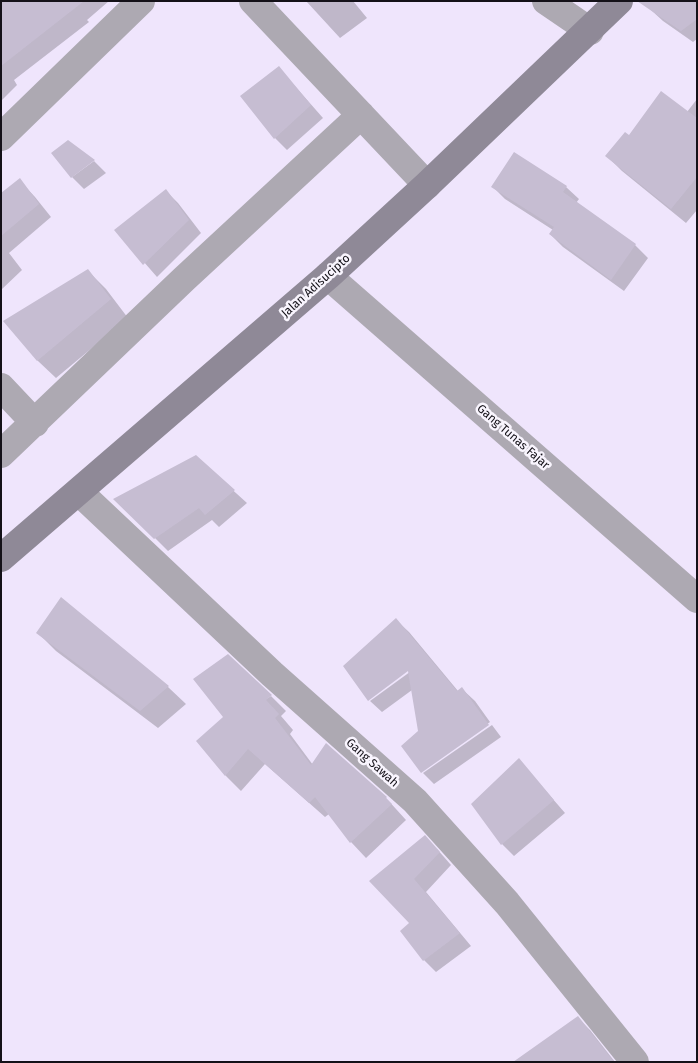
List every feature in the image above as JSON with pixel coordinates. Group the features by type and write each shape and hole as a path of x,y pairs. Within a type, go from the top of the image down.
{"main road":[{"name":"Jalan Adisucipto","path":"1,558 328,276 427,185 618,1"}],"street":[{"path":"1,137 141,1"},
{"path":"253,1 427,185"},
{"path":"546,1 590,30"},
{"path":"1,454 361,115"},
{"name":"Gang Tunas Fajar","path":"328,276 697,599"},
{"path":"1,387 35,423"},
{"name":"Gang Sawah","path":"79,492 272,674 414,802 507,903 635,1062"}],"building":[{"path":"1,1 84,1 1,66"},
{"path":"637,1 697,1 697,19 681,31"},
{"path":"279,66 311,105 274,139 240,96"},
{"path":"661,91 697,118 697,177 671,209 605,156 625,132 629,135"},
{"path":"68,140 95,160 71,178 51,153"},
{"path":"514,152 567,186 563,192 636,244 611,280 549,234 554,227 491,187"},
{"path":"20,178 39,204 1,236 1,193"},
{"path":"166,189 189,220 143,265 114,230"},
{"path":"88,269 111,299 37,361 3,321"},
{"path":"196,455 235,490 205,515 199,508 154,539 113,499"},
{"path":"61,597 169,686 140,711 36,633"},
{"path":"396,618 457,691 462,687 489,725 421,773 401,746 418,731 408,671 368,701 343,666"},
{"path":"228,654 272,695 266,700 279,714 275,718 311,765 326,743 387,797 392,804 350,843 315,797 309,803 248,749 225,776 196,741 223,717 193,679"},
{"path":"519,758 554,800 501,845 471,804"},
{"path":"425,835 440,852 414,879 460,933 423,961 400,931 409,923 369,881"},
{"path":"578,1016 614,1062 513,1062"}]}
